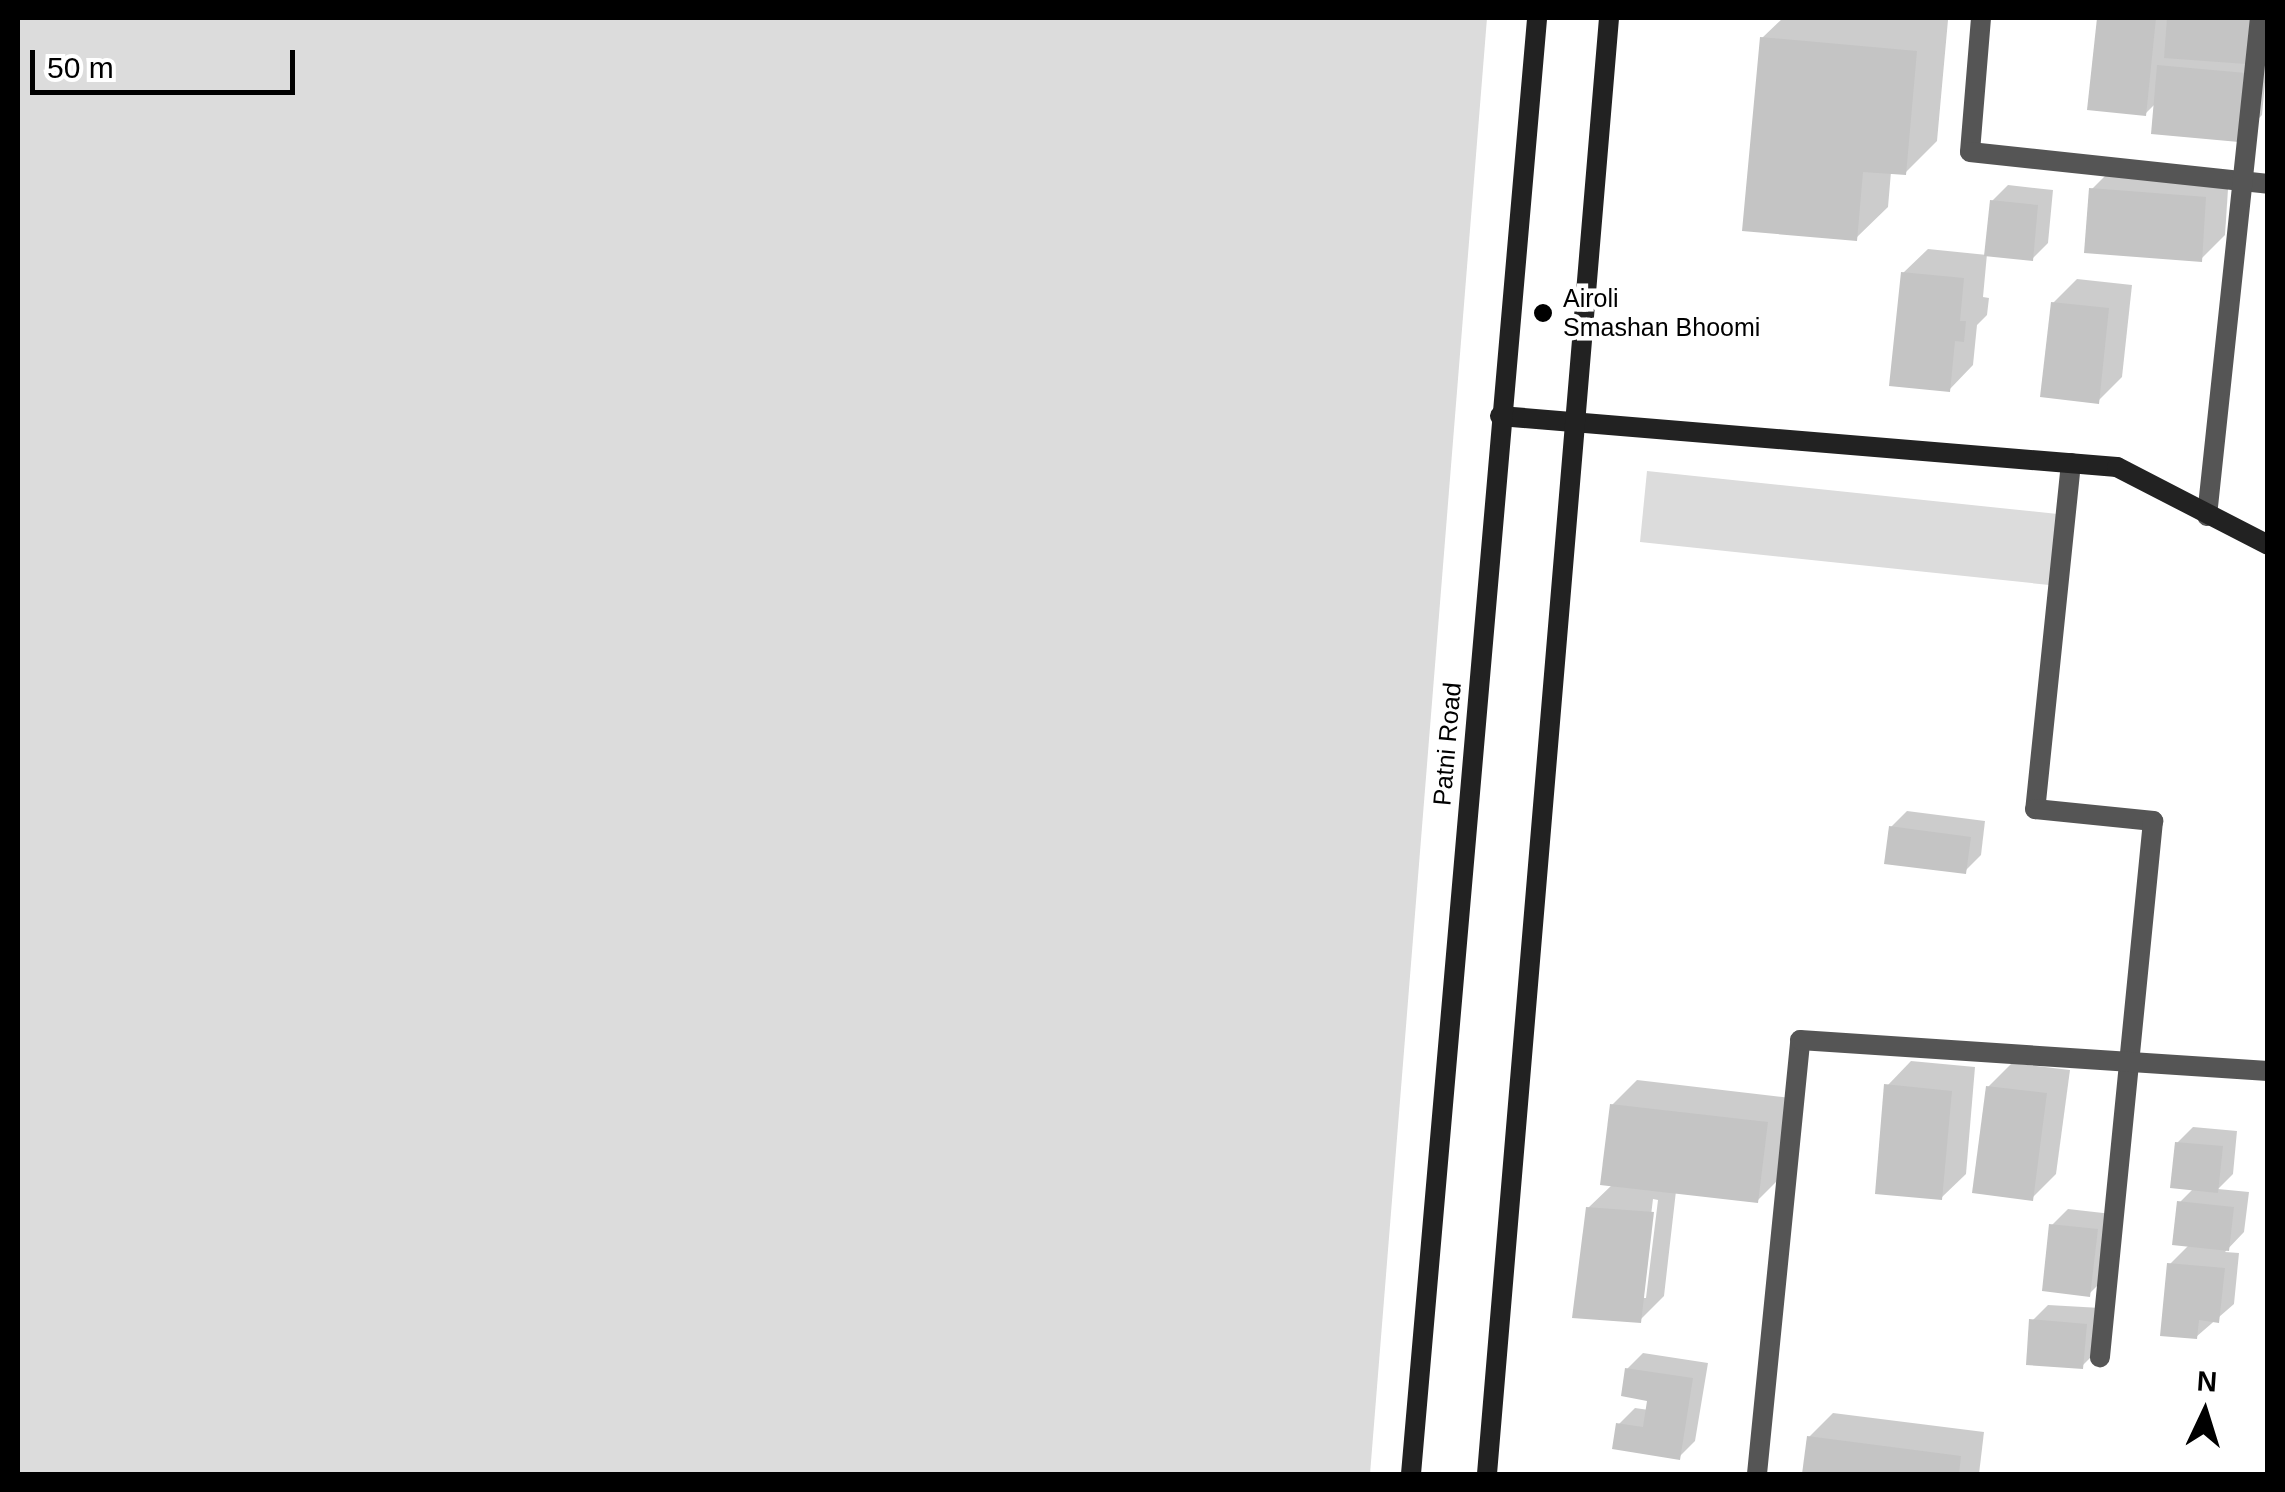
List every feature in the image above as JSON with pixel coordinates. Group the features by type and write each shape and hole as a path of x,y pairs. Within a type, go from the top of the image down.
{"main road":[{"name":"Patni Road","path":"1411,1474 1537,18"},
{"path":"1487,1474 1608,18"},
{"path":"1500,416 2117,467 2268,545"}],"street":[{"path":"1982,18 1970,152 2268,184"},
{"path":"2207,516 2260,18"},
{"path":"2071,463 2035,809 2153,821 2100,1357"},
{"path":"1757,1474 1800,1040 2268,1071"}],"shaded area":[{"path":"18,18 1487,18 1370,1474 18,1474"},
{"path":"1647,471 2067,515 2059,586 1640,542"}],"building":[{"path":"2097,18 2156,18 2146,116 2087,110"},
{"path":"2167,18 2250,18 2246,64 2164,58"},
{"path":"1760,37 1917,51 1906,175 1863,172 1857,241 1742,231"},
{"path":"2157,65 2246,73 2239,142 2151,134"},
{"path":"2089,188 2206,197 2202,262 2084,253"},
{"path":"1990,200 2038,205 2033,261 1984,256"},
{"path":"1901,272 1964,278 1960,321 1966,321 1964,342 1955,341 1950,392 1889,386"},
{"path":"2051,302 2109,308 2099,404 2040,397"},
{"path":"1889,826 1971,837 1966,874 1884,864"},
{"path":"1884,1084 1952,1091 1942,1200 1875,1194"},
{"path":"1986,1086 2047,1093 2033,1201 1972,1193"},
{"path":"1610,1104 1768,1122 1758,1203 1600,1185"},
{"path":"2175,1142 2223,1146 2218,1193 2170,1188"},
{"path":"2177,1201 2234,1207 2229,1251 2172,1245"},
{"path":"1586,1207 1654,1212 1641,1323 1572,1318"},
{"path":"2049,1224 2098,1229 2090,1297 2042,1291"},
{"path":"2167,1263 2225,1268 2219,1323 2199,1320 2197,1339 2160,1336"},
{"path":"2029,1319 2087,1324 2083,1369 2026,1365"},
{"path":"1625,1368 1693,1378 1680,1460 1612,1449 1616,1423 1643,1427 1647,1401 1621,1396"},
{"path":"1807,1436 1961,1456 1959,1474 1802,1474"}],"place":[{"name":"Airoli Smashan Bhoomi","path":"1543,313"}]}
